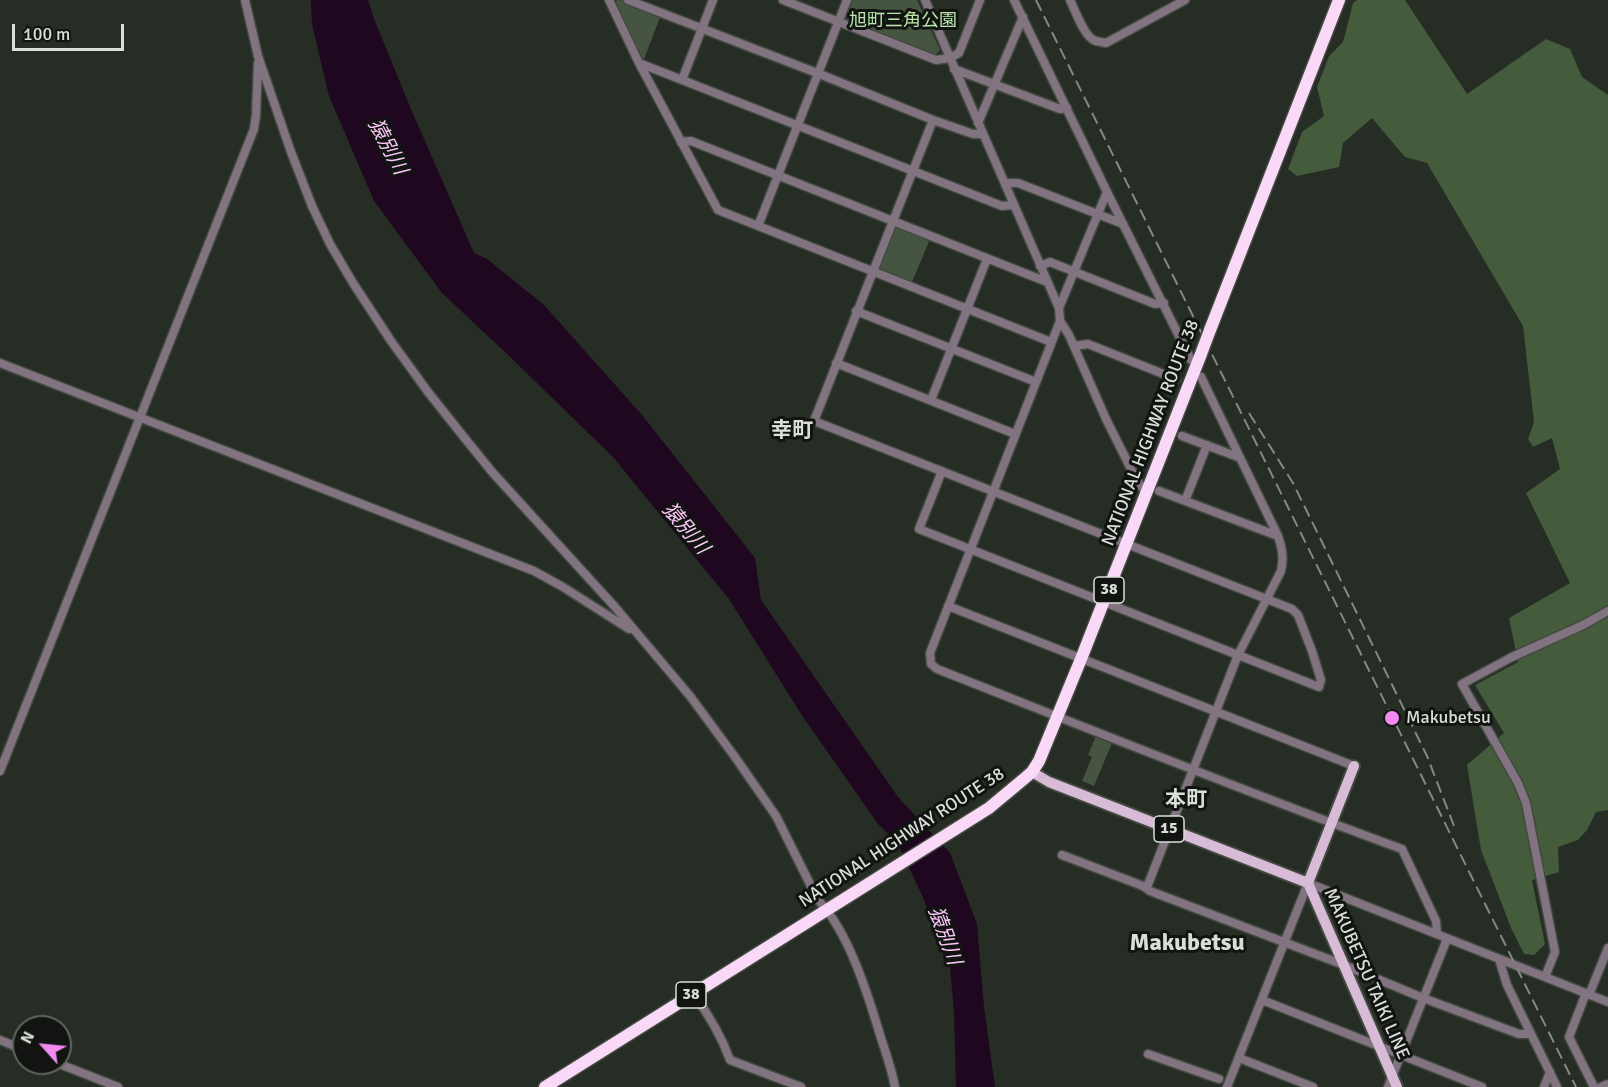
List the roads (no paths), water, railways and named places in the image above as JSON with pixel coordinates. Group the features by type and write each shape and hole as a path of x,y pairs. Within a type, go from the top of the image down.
{"highway":[{"name":"NATIONAL HIGHWAY ROUTE 38","path":"547,1086 989,808 1032,772 1039,761 1127,544 1152,492 1196,357 1210,330 1339,0"}],"main road":[{"path":"1308,884 1354,766"},
{"name":"MAKUBETSU TAIKI LINE","path":"1032,772 1049,782 1308,884 1397,1087"}],"street":[{"path":"245,0 258,56 291,153 330,244 391,341 428,392 493,473 615,607 690,696 776,816 818,900 833,907 872,1006 895,1087"},
{"path":"609,0 639,63 718,210 1051,342"},
{"path":"628,0 933,120 973,134 983,134"},
{"path":"682,80 713,0"},
{"path":"783,0 936,60 950,58 959,53 980,0"},
{"path":"758,226 847,0"},
{"path":"925,0 1059,308 1060,321 1135,477 1152,492 1185,501 1278,536"},
{"path":"1014,0 1107,192 1164,303 1196,357"},
{"path":"1070,0 1092,39 1106,43 1185,0"},
{"path":"978,123 1023,17"},
{"path":"0,771 254,129 258,56"},
{"path":"639,63 1002,206 1014,205"},
{"path":"954,69 1060,109 1067,108"},
{"path":"933,120 814,421 942,471 993,492 1292,609 1298,615 1321,680 1318,687 919,528 942,471"},
{"path":"681,142 691,141 1047,282"},
{"path":"1005,183 1018,183 1124,224"},
{"path":"1059,308 1107,192"},
{"path":"931,400 987,259"},
{"path":"1040,266 1050,262 1155,304 1164,303"},
{"path":"856,311 1036,382"},
{"path":"1060,321 930,653 932,664 937,669 1057,717 1402,849 1436,921 1437,934"},
{"path":"1074,346 1089,344 1176,379"},
{"path":"0,363 534,571 635,632"},
{"path":"836,363 1015,434"},
{"path":"1147,887 1238,655 1284,561 1278,536 1201,377"},
{"path":"1182,436 1238,457"},
{"path":"1185,501 1207,445"},
{"path":"948,606 1354,766"},
{"path":"1545,977 1555,952 1526,803 1518,783 1462,684 1512,657 1584,626 1608,611"},
{"path":"1062,855 1423,998 1519,1034 1531,1034"},
{"path":"1227,1087 1308,884 1608,1002"},
{"path":"1388,1087 1447,939"},
{"path":"1594,1087 1569,1037 1608,948"},
{"path":"1499,960 1507,985 1557,1087"},
{"path":"693,993 711,1017 730,1060 801,1087"},
{"path":"1262,1000 1482,1087"},
{"path":"1148,1054 1219,1079"},
{"path":"1239,1058 1313,1087"},
{"path":"72,1069 118,1087"},
{"path":"1544,1087 1550,1072"},
{"path":"1601,1087 1608,1084"}],"water":[{"path":"311,0 368,0 411,109 474,253 487,259 544,305 642,415 755,558 761,600 898,797 950,853 977,924 984,1007 995,1087 956,1087 954,1013 946,919 926,872 878,824 801,714 729,599 613,457 442,293 374,201 329,96 312,24"}],"waterway":[{"name":"猿別川","path":"907,847 930,896 953,959"}],"railway":[{"path":"1036,0 1576,1087"},
{"path":"1249,413 1293,483 1427,756 1454,826"}],"place":[{"name":"Makubetsu","path":"1392,718"}],"district":[{"name":"幸町","path":"792,431"},
{"name":"本町","path":"1186,800"},
{"name":"Makubetsu","path":"1187,944"}],"park label":[{"name":"旭町三角公園","path":"903,21"}]}
